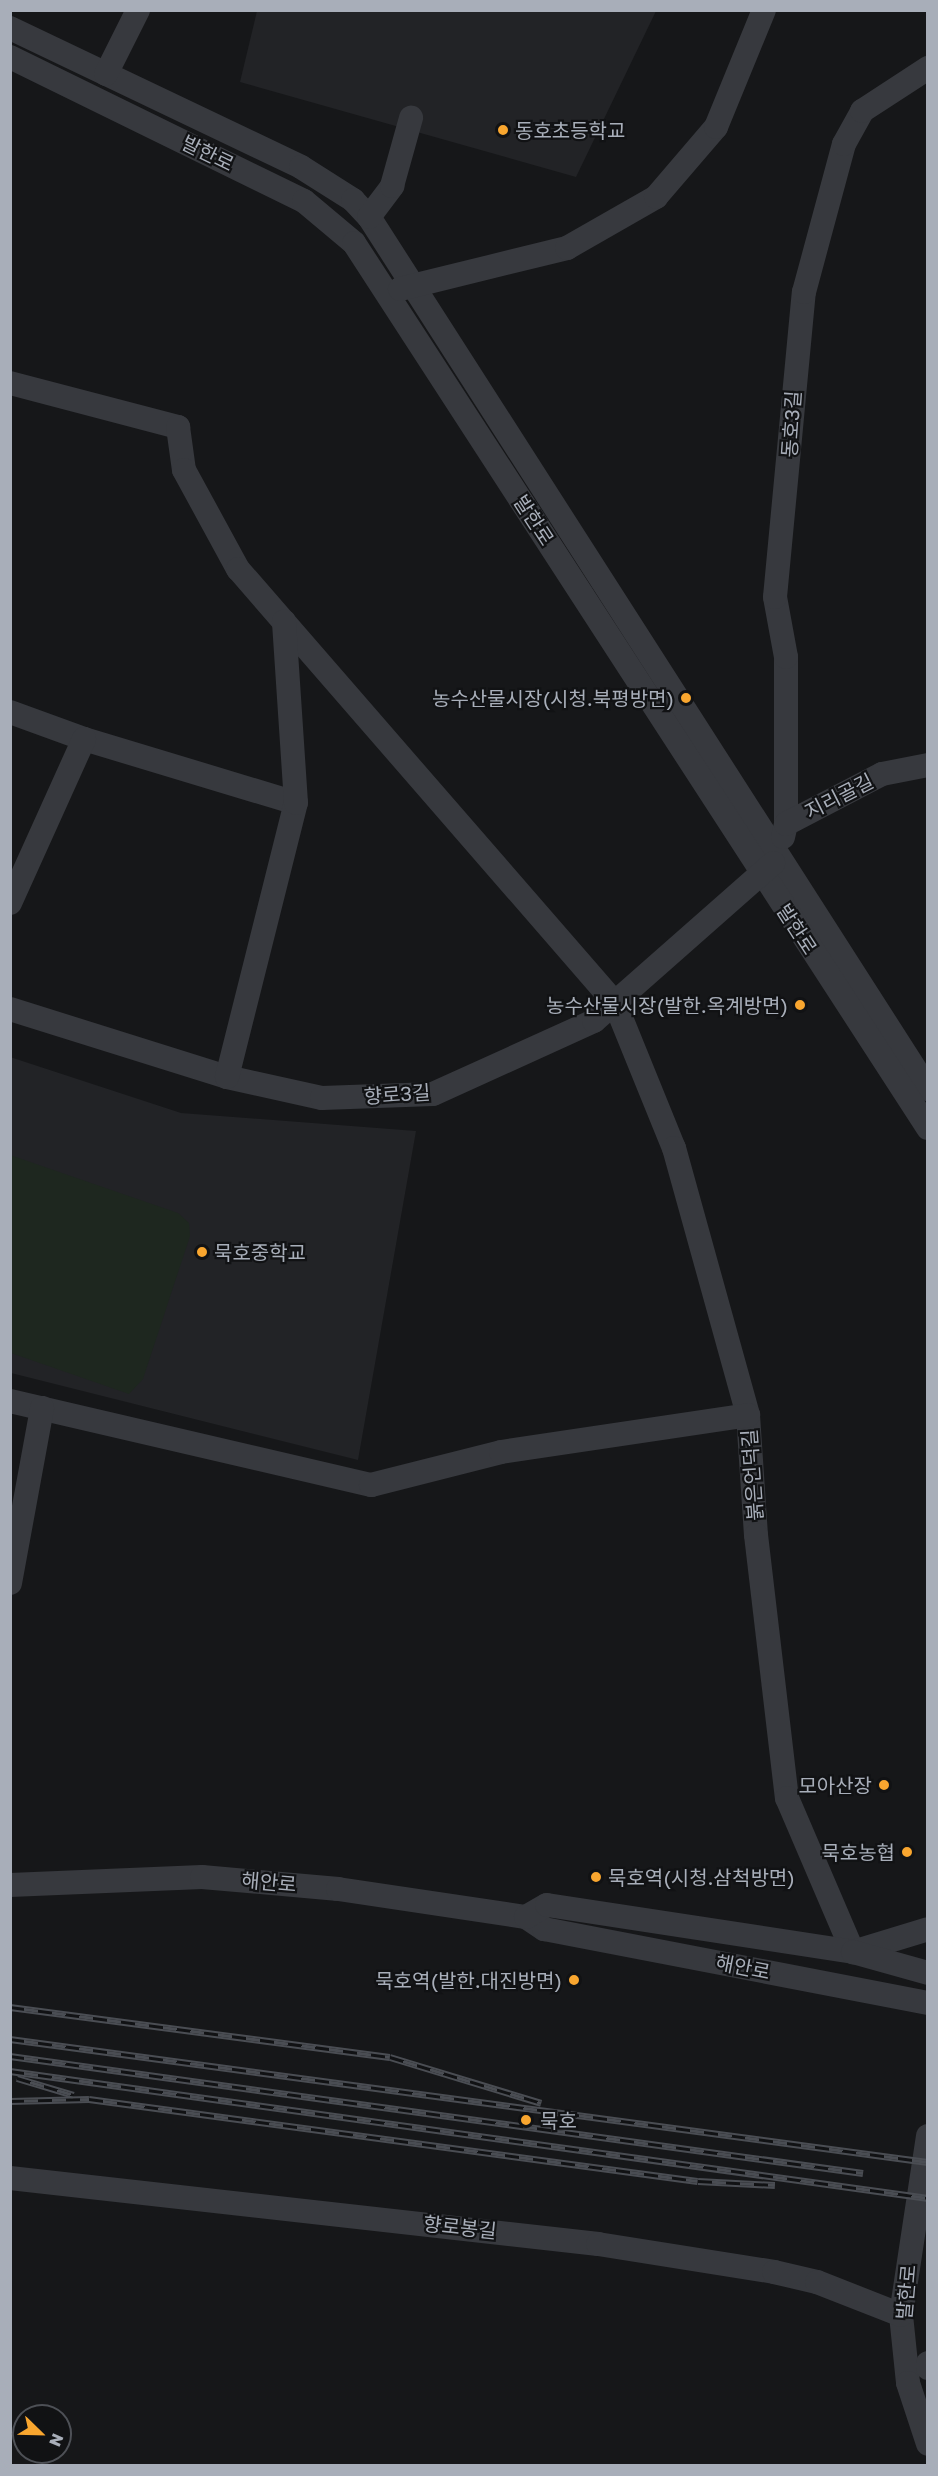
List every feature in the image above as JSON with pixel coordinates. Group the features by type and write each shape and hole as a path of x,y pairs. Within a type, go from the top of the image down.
{"street":[{"path":"106,74 138,10"},
{"path":"387,293 567,248 656,197 716,127 764,10"},
{"name":"발한로","path":"10,27 302,167 353,200 369,217 415,285 927,1089"},
{"name":"발한로","path":"10,57 304,201 354,243 927,1128"},
{"name":"동호3길","path":"786,824 786,657 775,597 804,292 844,144 862,111 927,68"},
{"path":"369,217 393,186 411,118"},
{"name":"붉은언덕길","path":"10,383 178,427 184,470 238,569 615,1004 674,1148 748,1415 756,1535 787,1798 852,1952"},
{"path":"227,1077 296,803 284,621"},
{"path":"10,712 84,739 296,803"},
{"path":"10,903 84,739"},
{"name":"지리골길","path":"780,858 786,824 882,774 927,765"},
{"name":"향로3길","path":"10,1009 227,1077 322,1098 433,1094 594,1021 760,872 780,858"},
{"path":"10,1401 371,1485 501,1452 748,1415"},
{"path":"10,1583 42,1408"},
{"name":"해안로","path":"10,1885 202,1877 271,1881 526,1917 544,1929 927,2003"},
{"name":"해안로","path":"526,1917 548,1905 852,1952 927,1973"},
{"path":"852,1952 927,1929"},
{"name":"발한로","path":"927,2136 901,2315 908,2383 927,2444"},
{"name":"향로봉길","path":"10,2178 598,2244 774,2272 817,2282 901,2315"},
{"path":"927,2363 927,2368"}],"shaded area":[{"name":"동호초등학교","path":"257,11 656,11 576,177 240,82"},
{"name":"묵호중학교","path":"10,1057 181,1113 416,1131 358,1460 11,1373"},
{"path":"10,1155 178,1213 189,1223 190,1236 143,1379 129,1394 11,1353"}],"railway":[{"path":"10,2007 390,2057 541,2103"},
{"path":"10,2039 928,2162"},
{"path":"10,2056 863,2173"},
{"path":"10,2071 928,2198"},
{"path":"17,2078 74,2095"},
{"path":"10,2101 89,2099 698,2181 775,2185"}],"place":[{"name":"동호초등학교","path":"503,130"},
{"name":"농수산물시장(시청.북평방면)","path":"686,698"},
{"name":"농수산물시장(발한.옥계방면)","path":"800,1005"},
{"name":"묵호중학교","path":"202,1252"},
{"name":"모아산장","path":"884,1785"},
{"name":"묵호농협","path":"907,1852"},
{"name":"묵호역(시청.삼척방면)","path":"596,1877"},
{"name":"묵호역(발한.대진방면)","path":"574,1980"},
{"name":"묵호","path":"526,2120"}]}
